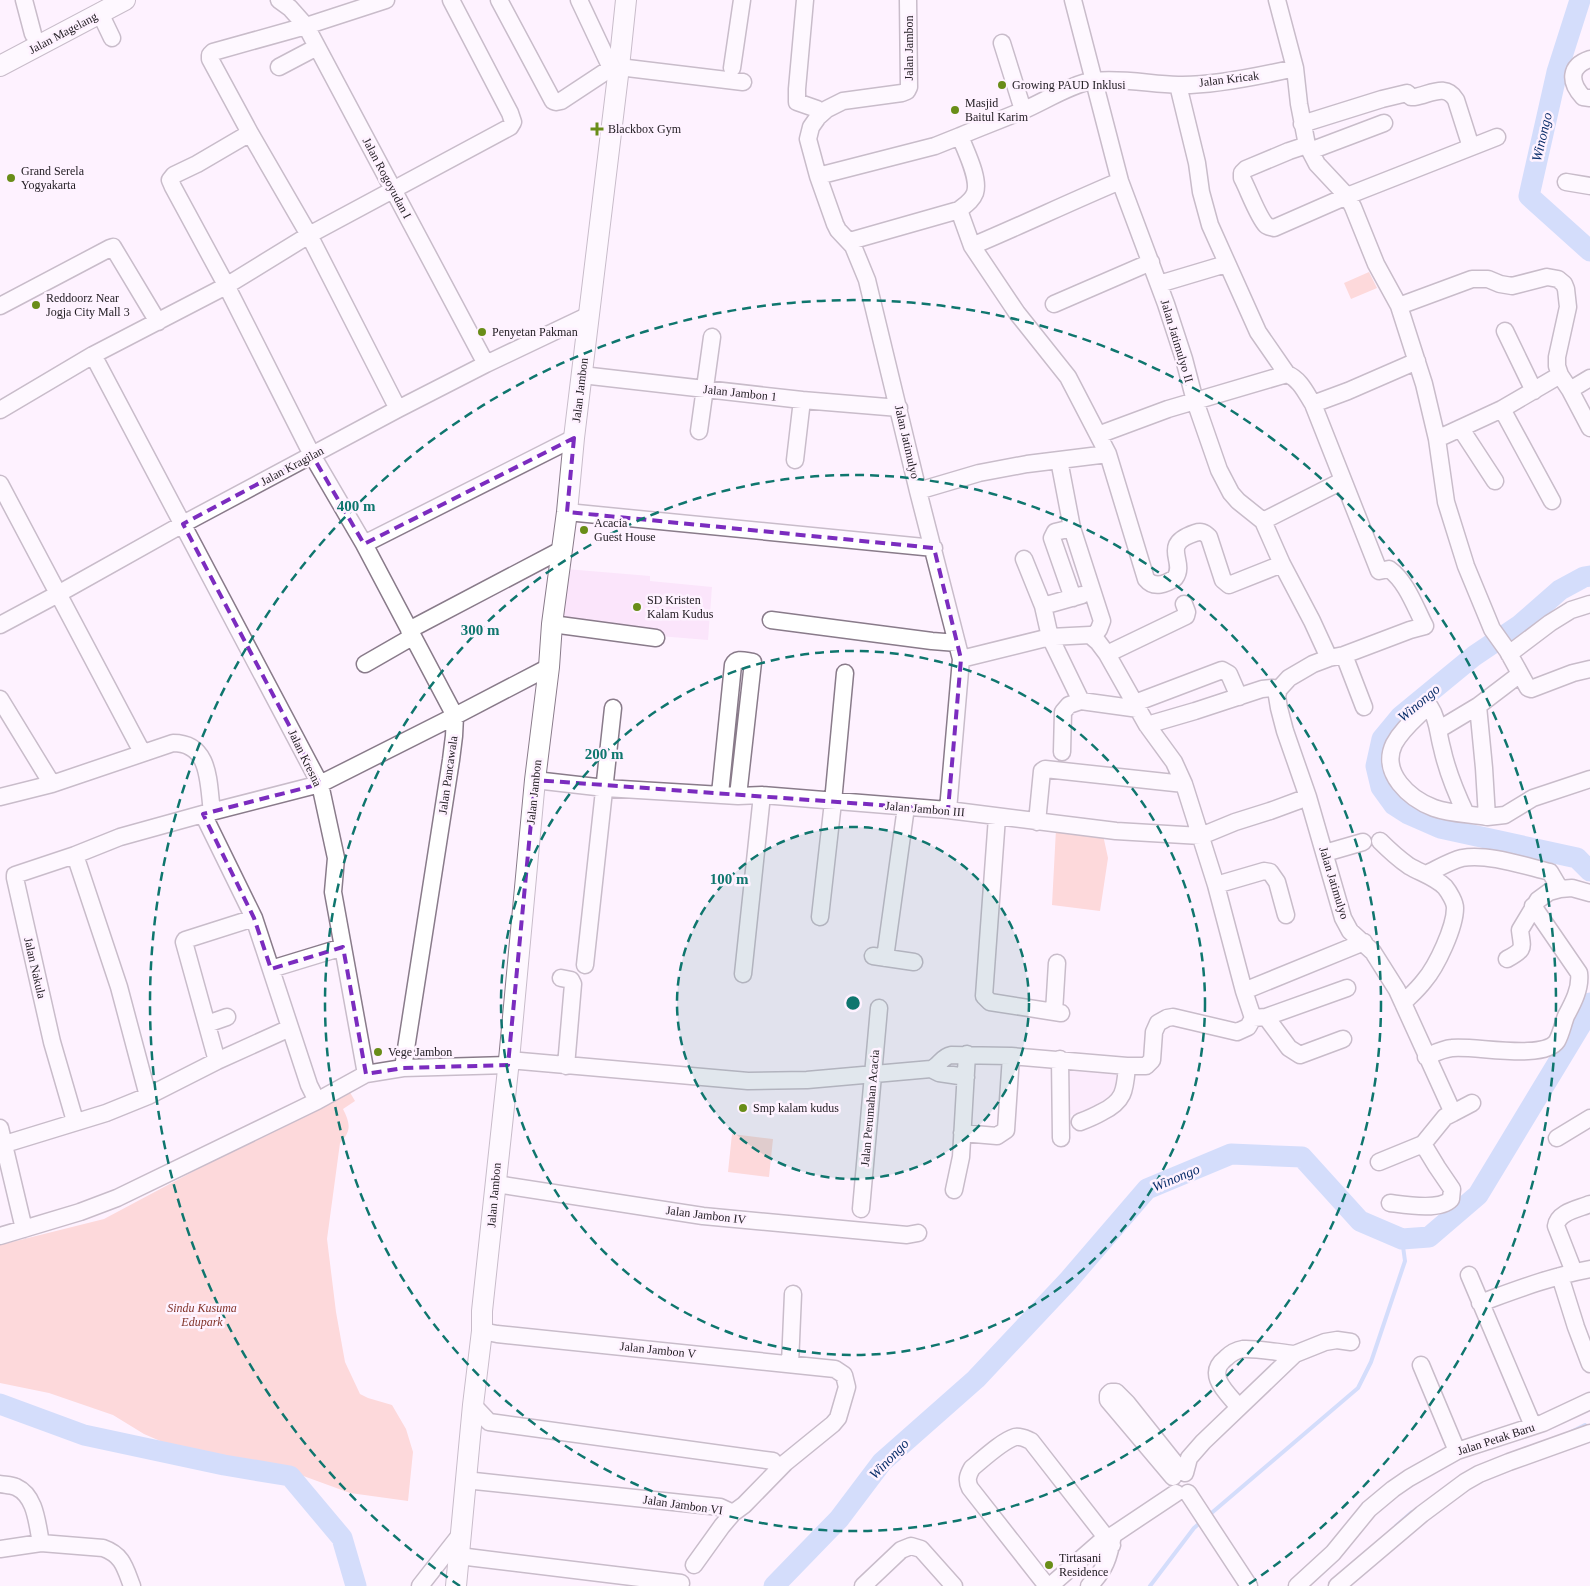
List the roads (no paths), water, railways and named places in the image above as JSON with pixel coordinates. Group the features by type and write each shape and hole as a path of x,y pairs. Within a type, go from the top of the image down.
{"main road":[{"name":"Jalan Magelang","path":"0,51 33,34 98,7 126,0"},
{"name":"Jalan Jambon","path":"456,1586 535,780 549,667 552,624 567,512 615,68 626,0"},
{"name":"Jalan Magelang","path":"0,66 98,7"}],"street":[{"path":"24,0 33,34"},
{"name":"Jalan Rogoyudan I","path":"279,0 290,8 306,26 486,364"},
{"path":"386,0 306,26 213,52 210,55 210,59 309,236 398,409"},
{"path":"0,410 93,355 226,286 309,236 510,127 513,122 510,113 451,0"},
{"path":"499,0 553,101 556,102 561,101 615,68 736,77 742,0"},
{"path":"579,0 615,68"},
{"path":"805,0 797,89 798,102 817,109 822,113"},
{"name":"Jalan Jambon","path":"843,101 907,91 909,87 908,0"},
{"name":"Jalan Jatimulyo II","path":"1073,0 1120,181 1159,284 1184,359 1195,401 1220,470 1231,493 1244,507 1264,521"},
{"path":"1278,0 1295,68 1302,124 1308,148 1317,164 1347,196 1376,264 1399,306 1424,384 1437,440 1446,502 1466,566 1492,629 1508,652 1526,686 1531,689 1590,668"},
{"path":"98,7 112,38"},
{"path":"1002,43 1023,110"},
{"path":"279,67 317,47"},
{"path":"1590,58 1579,63 1574,73 1577,91 1583,97 1590,98"},
{"name":"Jalan Kricak","path":"1093,80 1130,80 1178,85 1266,75 1295,68"},
{"path":"818,176 935,146 1093,80"},
{"path":"1147,725 1266,688 1279,689 1299,671 1336,656 1425,626 1404,584 1395,573 1389,569 1379,572 1313,404 1297,380 1287,374 1258,332 1226,264 1210,225 1178,85"},
{"path":"1302,124 1407,93 1415,97 1447,91 1456,100 1471,147"},
{"name":"Jalan Jatimulyo","path":"843,101 818,116 811,127 808,139 818,176 838,230 850,241 856,251 867,280 918,491 958,643 961,659 948,810"},
{"path":"1384,123 1274,157 1242,173 1242,178 1266,225 1274,228 1347,196 1497,137"},
{"name":"Jalan Pancawala","path":"250,133 174,175 170,180 312,455 364,544 454,716 452,760 403,1068"},
{"path":"850,241 959,210 969,202 975,193 976,186 974,172 960,136"},
{"path":"972,246 1120,181"},
{"path":"1566,182 1590,186"},
{"path":"959,210 972,246 1017,313 1068,377 1108,454 1146,579 1151,584 1156,585 1175,578 1178,571 1176,561 1177,545 1184,537 1199,532 1204,532 1209,537 1223,580 1228,584 1282,564"},
{"path":"0,306 113,247 158,322"},
{"path":"1054,304 1151,262"},
{"path":"1159,284 1226,264"},
{"path":"1399,306 1472,279 1488,279 1512,286 1547,277 1558,279 1564,284 1567,297 1566,318 1557,357 1557,366 1560,375 1590,428"},
{"name":"Jalan Kragilan","path":"0,625 398,409 486,364 589,315"},
{"path":"1505,331 1534,391"},
{"path":"699,431 712,338"},
{"name":"Jalan Kresna","path":"93,355 320,784 336,858 334,892 366,1074"},
{"path":"1313,404 1417,362"},
{"path":"1098,435 1168,408 1287,374"},
{"name":"Jalan Jambon 1","path":"582,375 802,400 899,408"},
{"path":"1437,440 1502,408 1560,375"},
{"path":"1570,390 1590,378"},
{"path":"795,460 802,400"},
{"path":"1502,408 1552,501"},
{"path":"1461,429 1495,482"},
{"path":"364,544 574,438"},
{"path":"918,491 979,473 1028,464 1108,454"},
{"path":"1059,460 1072,528 1102,621 1093,637"},
{"path":"1342,481 1264,521 1282,564 1312,621 1336,656 1364,707"},
{"path":"0,484 142,752"},
{"path":"567,512 934,548"},
{"path":"1072,528 1055,532 1052,538 1074,598"},
{"path":"365,664 410,633 561,550"},
{"path":"1024,559 1043,606 1050,637 1082,701"},
{"path":"1043,606 1092,592"},
{"path":"1107,654 1186,616 1187,612 1184,604"},
{"path":"1508,652 1572,610 1590,604"},
{"path":"771,620 958,643"},
{"path":"552,624 656,638"},
{"path":"961,659 1050,637 1087,635 1093,637 1107,654 1147,725 1174,762 1184,784 1216,885 1244,990 1260,1018 1289,1048 1300,1055 1343,1039"},
{"path":"720,794 733,665 738,660 752,662 738,796"},
{"path":"148,1096 119,987 75,856 120,837 320,784 549,667"},
{"path":"1062,752 1063,712 1069,704 1082,701 1137,706 1212,672 1222,670 1229,674 1239,697"},
{"path":"820,917 845,673"},
{"path":"1438,730 1478,706 1520,674"},
{"name":"Jalan Jatimulyo","path":"1279,689 1277,696 1285,732 1308,797 1343,918 1350,931 1364,942 1383,967 1403,1004 1453,1113"},
{"path":"0,699 52,784"},
{"path":"1478,706 1487,817"},
{"path":"1466,814 1447,770 1432,709 1427,707 1400,734 1393,746 1390,763 1393,775 1408,794 1433,807 1447,811 1466,814 1487,817 1505,815 1533,798 1590,779"},
{"path":"585,966 613,708"},
{"path":"0,797 52,784 173,743 183,743 192,747 200,754 206,766 207,813 254,918 316,1101"},
{"path":"1037,822 1042,771 1045,769 1184,784"},
{"name":"Jalan Jambon III","path":"535,780 604,788 738,796 762,795 948,810 1116,831 1201,836 1235,822 1308,797"},
{"path":"743,974 762,795"},
{"path":"906,807 879,957 914,962"},
{"path":"997,817 984,996 990,1002 1058,1012 1058,962"},
{"path":"1380,841 1409,866 1446,887 1455,908 1440,958 1424,981 1403,1004"},
{"path":"1325,853 1363,842"},
{"name":"Jalan Nakula","path":"75,856 17,873 14,876 52,1042 75,1121"},
{"path":"1426,874 1461,858 1472,857 1501,860 1550,872 1560,889"},
{"path":"1216,885 1264,871 1270,872 1277,882 1286,915"},
{"path":"1507,959 1518,953 1522,948 1523,942 1520,930 1538,900 1549,892 1560,889 1572,888 1588,893"},
{"path":"1426,1057 1439,1051 1453,1048 1509,1052 1546,1048 1557,1042 1575,998 1580,980 1579,973 1533,906"},
{"path":"217,1061 184,942 185,940 254,918"},
{"path":"1244,990 1364,942"},
{"path":"271,969 343,948"},
{"path":"561,978 571,980 573,984 566,1066"},
{"path":"0,1236 116,1198 316,1101 366,1074 403,1068 508,1063 748,1081 807,1080 931,1069 938,1066 946,1056 967,1054 1146,1066 1152,1060 1154,1032 1158,1023 1167,1018 1172,1017 1238,1032 1260,1018 1347,988"},
{"name":"Jalan Perumahan Acacia","path":"861,1208 879,1008"},
{"path":"207,1024 227,1017"},
{"path":"5,1144 106,1113 148,1096 217,1061 290,1028"},
{"path":"954,1190 961,1157 967,1054"},
{"path":"962,1133 997,1136 1006,1130 1012,1056"},
{"path":"1060,1059 1061,1138"},
{"path":"1080,1122 1118,1103 1124,1089 1127,1066"},
{"path":"931,1069 939,1073 966,1077"},
{"path":"1379,1162 1423,1144 1445,1117 1472,1104"},
{"path":"1557,1138 1590,1118"},
{"path":"0,1128 24,1229"},
{"path":"1390,1203 1411,1206 1443,1205 1451,1199 1452,1189 1423,1144"},
{"name":"Jalan Jambon IV","path":"496,1184 703,1216 906,1235 918,1233"},
{"path":"1590,1204 1562,1215 1556,1222 1576,1327 1590,1364"},
{"path":"1480,1303 1530,1284 1590,1269"},
{"path":"1469,1275 1533,1426"},
{"path":"790,1364 793,1294"},
{"name":"Jalan Jambon V","path":"482,1331 835,1369"},
{"path":"1089,1586 1101,1573 1108,1558 1110,1539 1038,1448 1026,1438 1014,1438 972,1468 968,1478 970,1488 1049,1586 1110,1539 1181,1482 1189,1458 1203,1442 1238,1406 1295,1354 1325,1342 1337,1340 1351,1342"},
{"path":"1238,1406 1218,1381 1218,1367 1222,1361 1231,1353 1245,1349 1295,1354"},
{"path":"1421,1365 1457,1450"},
{"name":"Jalan Jambon VI","path":"465,1480 720,1507 733,1514 785,1463 838,1418 847,1387 844,1375 835,1369"},
{"name":"Jalan Petak Baru","path":"1297,1586 1333,1553 1381,1498 1409,1478 1457,1450 1533,1426 1590,1401"},
{"path":"473,1405 489,1422 773,1461"},
{"path":"1122,1407 1181,1482 1249,1586"},
{"path":"1341,1585 1422,1514 1465,1482 1509,1462 1590,1433"},
{"path":"0,1484 16,1487 28,1497 35,1512 40,1543"},
{"path":"694,1565 733,1514"},
{"path":"420,1586 460,1535"},
{"path":"0,1549 40,1543 103,1548 116,1554 122,1562 132,1586"},
{"path":"863,1586 901,1550 911,1546 921,1549 954,1586"},
{"path":"459,1556 682,1583"}],"waterway":[{"name":"Winongo","path":"1580,0 1557,72 1529,196 1590,251"},
{"name":"Winongo","path":"1590,576 1584,577 1560,590 1520,625 1474,656 1401,716 1382,739 1376,766 1381,787 1394,805 1408,814 1440,828 1577,858 1590,871"},
{"name":"Winongo","path":"774,1586 839,1519 882,1462 976,1379 1068,1281 1147,1189 1231,1154 1302,1157 1360,1221 1402,1239 1429,1237 1478,1195 1588,1013 1590,1003"},
{"path":"1208,1516 1358,1388 1371,1362 1405,1261 1402,1239"},
{"path":"0,1404 84,1435 224,1465 290,1476 342,1538 356,1586"},
{"path":"1571,1432 1585,1425"},
{"path":"1396,1526 1412,1512"},
{"path":"1150,1586 1194,1528 1201,1522"}],"place":[{"name":"Growing PAUD Inklusi","path":"1002,85"},
{"name":"Masjid Baitul Karim","path":"955,110"},
{"name":"Blackbox Gym","path":"597,129"},
{"name":"Grand Serela Yogyakarta","path":"11,178"},
{"name":"Reddoorz Near Jogja City Mall 3","path":"36,305"},
{"name":"Penyetan Pakman","path":"482,332"},
{"name":"Acacia Guest House","path":"584,530"},
{"name":"SD Kristen Kalam Kudus","path":"637,607"},
{"name":"Vege Jambon","path":"378,1052"},
{"name":"Smp kalam kudus","path":"743,1108"},
{"name":"Tirtasani Residence","path":"1049,1565"}],"park label":[{"name":"Sindu Kusuma Edupark","path":"202,1315"}]}
